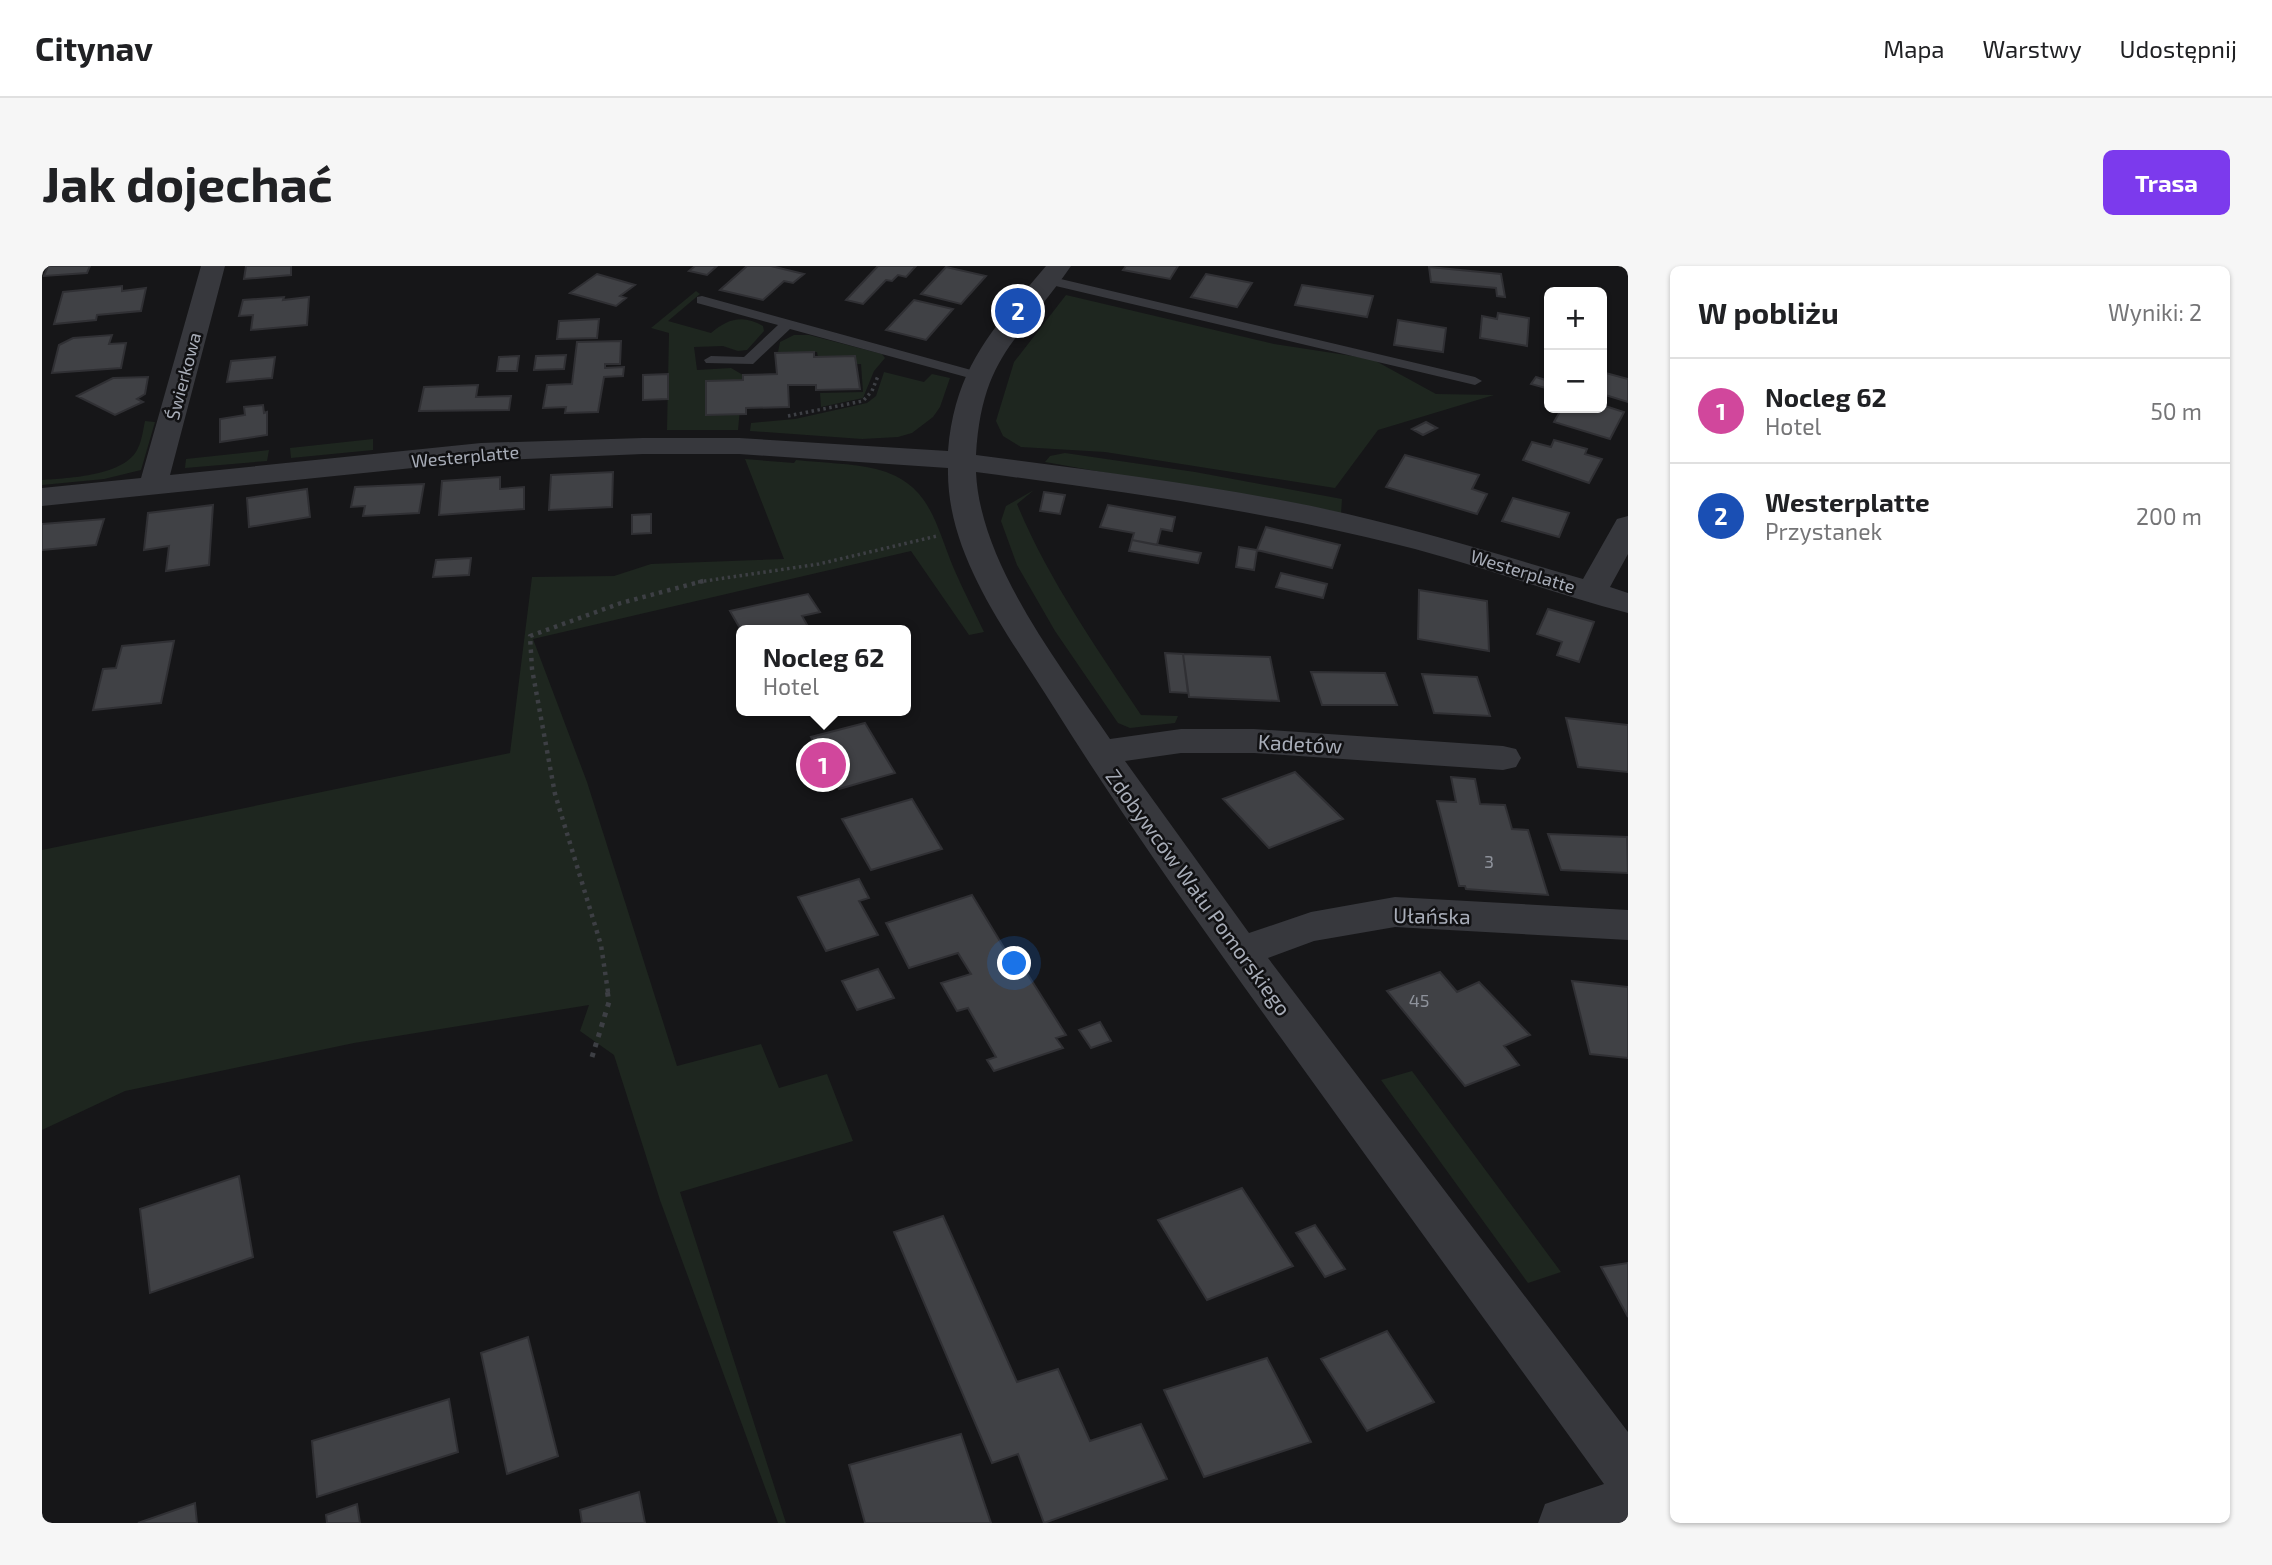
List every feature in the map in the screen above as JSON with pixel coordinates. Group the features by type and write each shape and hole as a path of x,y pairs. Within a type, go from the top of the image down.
{"street":[{"name":"Świerkowa","path":"153,486 213,266"},
{"name":"Zdobywców Wału Pomorskiego","path":"1054,273 1006,332 977,376 965,423 965,506 984,561 1019,624 1099,753 1241,952 1628,1474"},
{"name":"Westerplatte","path":"42,497 481,452 643,446 743,446 919,456 1154,487 1293,511 1410,538 1628,603"},
{"path":"1592,592 1628,525"},
{"name":"Kadetów","path":"1099,753 1181,741 1254,741 1503,758"},
{"name":"Ułańska","path":"1241,952 1311,927 1395,912 1628,925"},
{"path":"1564,1523 1628,1503"}],"lane":[{"path":"1054,273 1475,381"},
{"path":"702,300 977,376"},
{"path":"711,360 748,361 788,323"}],"path":[{"path":"743,446 745,419 790,416 863,401 872,391 879,372 894,353"},
{"path":"592,1057 609,1002 601,945 555,794 532,669 530,636 621,603 698,582 819,564 948,532"}],"shaded area":[{"path":"696,291 700,294 668,321 711,333 729,321 742,319 763,326 764,331 747,350 738,351 723,346 694,347 697,370 731,368 743,375 738,430 667,430 669,333 651,328"},
{"path":"1066,295 1274,344 1372,359 1436,394 1494,395 1378,430 1335,488 1105,452 1021,447 1003,436 996,421 1014,362"},
{"path":"794,335 809,335 882,354 885,358 874,371 863,398 821,407 820,393 863,392 861,364 856,364 855,356 818,357 817,352 778,352 780,342"},
{"path":"884,372 924,382 932,374 950,378 940,407 933,417 912,433 898,437 862,439 750,431 751,423 795,419 867,403 876,396"},
{"path":"145,421 155,422 141,470 104,479 42,485 42,480 95,474 122,465 138,448"},
{"path":"373,439 373,450 291,458 290,448"},
{"path":"269,450 267,461 185,468 186,459"},
{"path":"1065,453 1195,472 1342,499 1341,514 1045,462 1050,456"},
{"path":"745,459 857,465 894,475 909,484 928,507 957,577 984,632 969,635 911,551 533,639 587,782 677,1066 761,1044 779,1088 827,1074 853,1141 680,1192 786,1523 778,1523 660,1200 614,1055 580,1031 589,1005 354,1043 125,1091 42,1130 42,850 510,753 532,577 614,576 651,564 784,559"},
{"path":"1034,490 1017,504 1043,559 1074,612 1141,715 1178,716 1175,723 1130,728 1118,723 1055,631 1017,565 1001,521 1006,506"},
{"path":"1412,1071 1561,1272 1528,1283 1381,1080"}],"building":[{"path":"48,266 90,266 87,273 44,276"},
{"path":"246,266 291,266 291,275 244,279"},
{"path":"695,266 717,266 707,275 689,271"},
{"path":"747,266 771,266 804,274 793,283 784,281 763,300 720,290"},
{"path":"878,266 916,266 906,277 898,275 892,281 886,280 863,304 846,300"},
{"path":"1126,266 1178,266 1170,279 1123,270"},
{"path":"946,267 986,276 961,304 921,294"},
{"path":"1429,267 1501,274 1505,297 1497,296 1496,288 1431,282"},
{"path":"597,274 635,285 620,296 626,298 616,306 570,293"},
{"path":"1206,274 1252,283 1237,307 1191,297"},
{"path":"1302,285 1373,296 1367,317 1295,305"},
{"path":"122,286 122,291 146,288 141,311 97,315 96,320 54,324 63,292"},
{"path":"284,297 283,300 309,297 307,325 251,330 253,315 239,316 243,300"},
{"path":"914,300 953,309 926,340 886,330"},
{"path":"1498,313 1529,318 1527,346 1480,338 1482,316 1497,319"},
{"path":"599,319 597,338 557,339 559,321"},
{"path":"1398,320 1446,328 1443,352 1394,345"},
{"path":"112,335 109,344 126,343 121,368 52,373 59,345 73,338"},
{"path":"621,341 620,364 605,364 605,368 624,367 623,376 604,377 598,412 565,413 566,407 543,408 547,385 572,384 577,342"},
{"path":"814,352 814,357 855,356 860,389 816,390 816,385 788,385 789,407 746,408 746,414 706,415 706,381 743,380 743,375 777,374 775,353"},
{"path":"566,355 564,369 534,370 536,356"},
{"path":"519,356 517,371 497,371 499,357"},
{"path":"275,357 272,378 227,382 231,361"},
{"path":"1607,373 1628,379 1628,402 1607,396"},
{"path":"668,374 668,399 643,400 643,375"},
{"path":"148,377 145,394 137,399 143,402 115,415 77,396 113,378"},
{"path":"1536,377 1544,379 1544,388 1531,384"},
{"path":"478,385 476,397 511,396 509,410 419,411 424,387"},
{"path":"263,405 264,413 267,412 267,435 220,442 220,419 245,415 244,407"},
{"path":"1607,407 1624,412 1610,439 1554,422 1559,413 1607,413"},
{"path":"1426,422 1437,428 1423,435 1412,429"},
{"path":"1554,440 1587,449 1585,454 1602,459 1589,483 1523,460 1532,442 1551,447"},
{"path":"1405,455 1479,475 1472,489 1487,494 1477,514 1386,487"},
{"path":"613,472 612,507 549,510 551,475"},
{"path":"500,477 500,489 524,487 524,509 439,515 442,481"},
{"path":"424,484 419,513 363,516 365,506 351,507 355,487"},
{"path":"307,489 310,517 249,527 247,498"},
{"path":"1044,492 1065,495 1060,514 1040,511"},
{"path":"1513,498 1569,513 1559,537 1502,521"},
{"path":"213,505 209,565 166,571 169,546 144,550 148,513"},
{"path":"1108,505 1175,517 1172,531 1161,529 1157,545 1132,540 1134,533 1100,527"},
{"path":"651,514 651,533 632,534 632,515"},
{"path":"104,519 96,545 42,550 42,524"},
{"path":"1266,527 1340,545 1332,568 1257,550"},
{"path":"1132,540 1201,553 1198,563 1129,551"},
{"path":"1239,547 1257,550 1254,570 1236,567"},
{"path":"471,558 469,575 433,577 436,560"},
{"path":"1281,573 1327,584 1323,598 1276,587"},
{"path":"1419,590 1487,601 1489,651 1418,639"},
{"path":"808,594 820,612 802,616 807,625 738,625 730,611"},
{"path":"1548,609 1594,622 1579,662 1557,655 1562,642 1537,634"},
{"path":"174,641 161,703 93,710 103,669 116,668 122,646"},
{"path":"1165,653 1183,654 1188,693 1170,692"},
{"path":"1183,654 1270,657 1279,701 1189,697"},
{"path":"1311,672 1385,673 1397,705 1322,705"},
{"path":"1422,674 1477,677 1490,716 1434,713"},
{"path":"1566,718 1628,725 1628,772 1578,767"},
{"path":"865,723 895,773 839,789 811,737"},
{"path":"1295,772 1343,819 1269,848 1223,799"},
{"path":"1451,777 1475,779 1480,804 1505,805 1512,829 1528,830 1548,895 1466,889 1465,886 1459,886 1437,801 1456,802"},
{"path":"912,799 942,849 871,870 842,819"},
{"path":"1548,834 1627,837 1628,873 1561,870"},
{"path":"859,879 869,898 859,901 878,935 826,951 798,897"},
{"path":"972,895 1012,961 1018,959 1066,1035 1056,1038 1063,1048 994,1071 987,1060 996,1057 968,1008 957,1011 941,983 971,974 958,953 909,968 886,923"},
{"path":"878,969 894,998 857,1010 842,981"},
{"path":"1440,972 1457,992 1479,982 1530,1035 1504,1046 1519,1065 1465,1086 1387,991"},
{"path":"1572,981 1628,987 1628,1058 1590,1054"},
{"path":"1100,1022 1111,1041 1091,1048 1079,1030"},
{"path":"239,1176 253,1257 150,1293 140,1209"},
{"path":"1242,1188 1293,1266 1207,1300 1158,1220"},
{"path":"943,1216 1017,1382 1058,1369 1090,1441 1141,1424 1167,1479 1044,1523 1018,1454 992,1463 894,1232"},
{"path":"1315,1225 1345,1269 1325,1277 1296,1233"},
{"path":"1628,1263 1628,1317 1601,1267"},
{"path":"1387,1331 1434,1402 1367,1431 1321,1359"},
{"path":"528,1337 558,1456 507,1474 481,1353"},
{"path":"1267,1358 1311,1442 1204,1477 1164,1390"},
{"path":"449,1399 458,1452 317,1497 312,1441"},
{"path":"961,1434 991,1523 865,1523 849,1465"},
{"path":"639,1492 645,1523 582,1523 580,1510"},
{"path":"195,1503 197,1523 138,1523"},
{"path":"357,1504 360,1523 327,1523 326,1515"}],"place":[{"name":"Westerplatte","path":"1018,311"},
{"name":"Nocleg 62","path":"823,765"}]}
